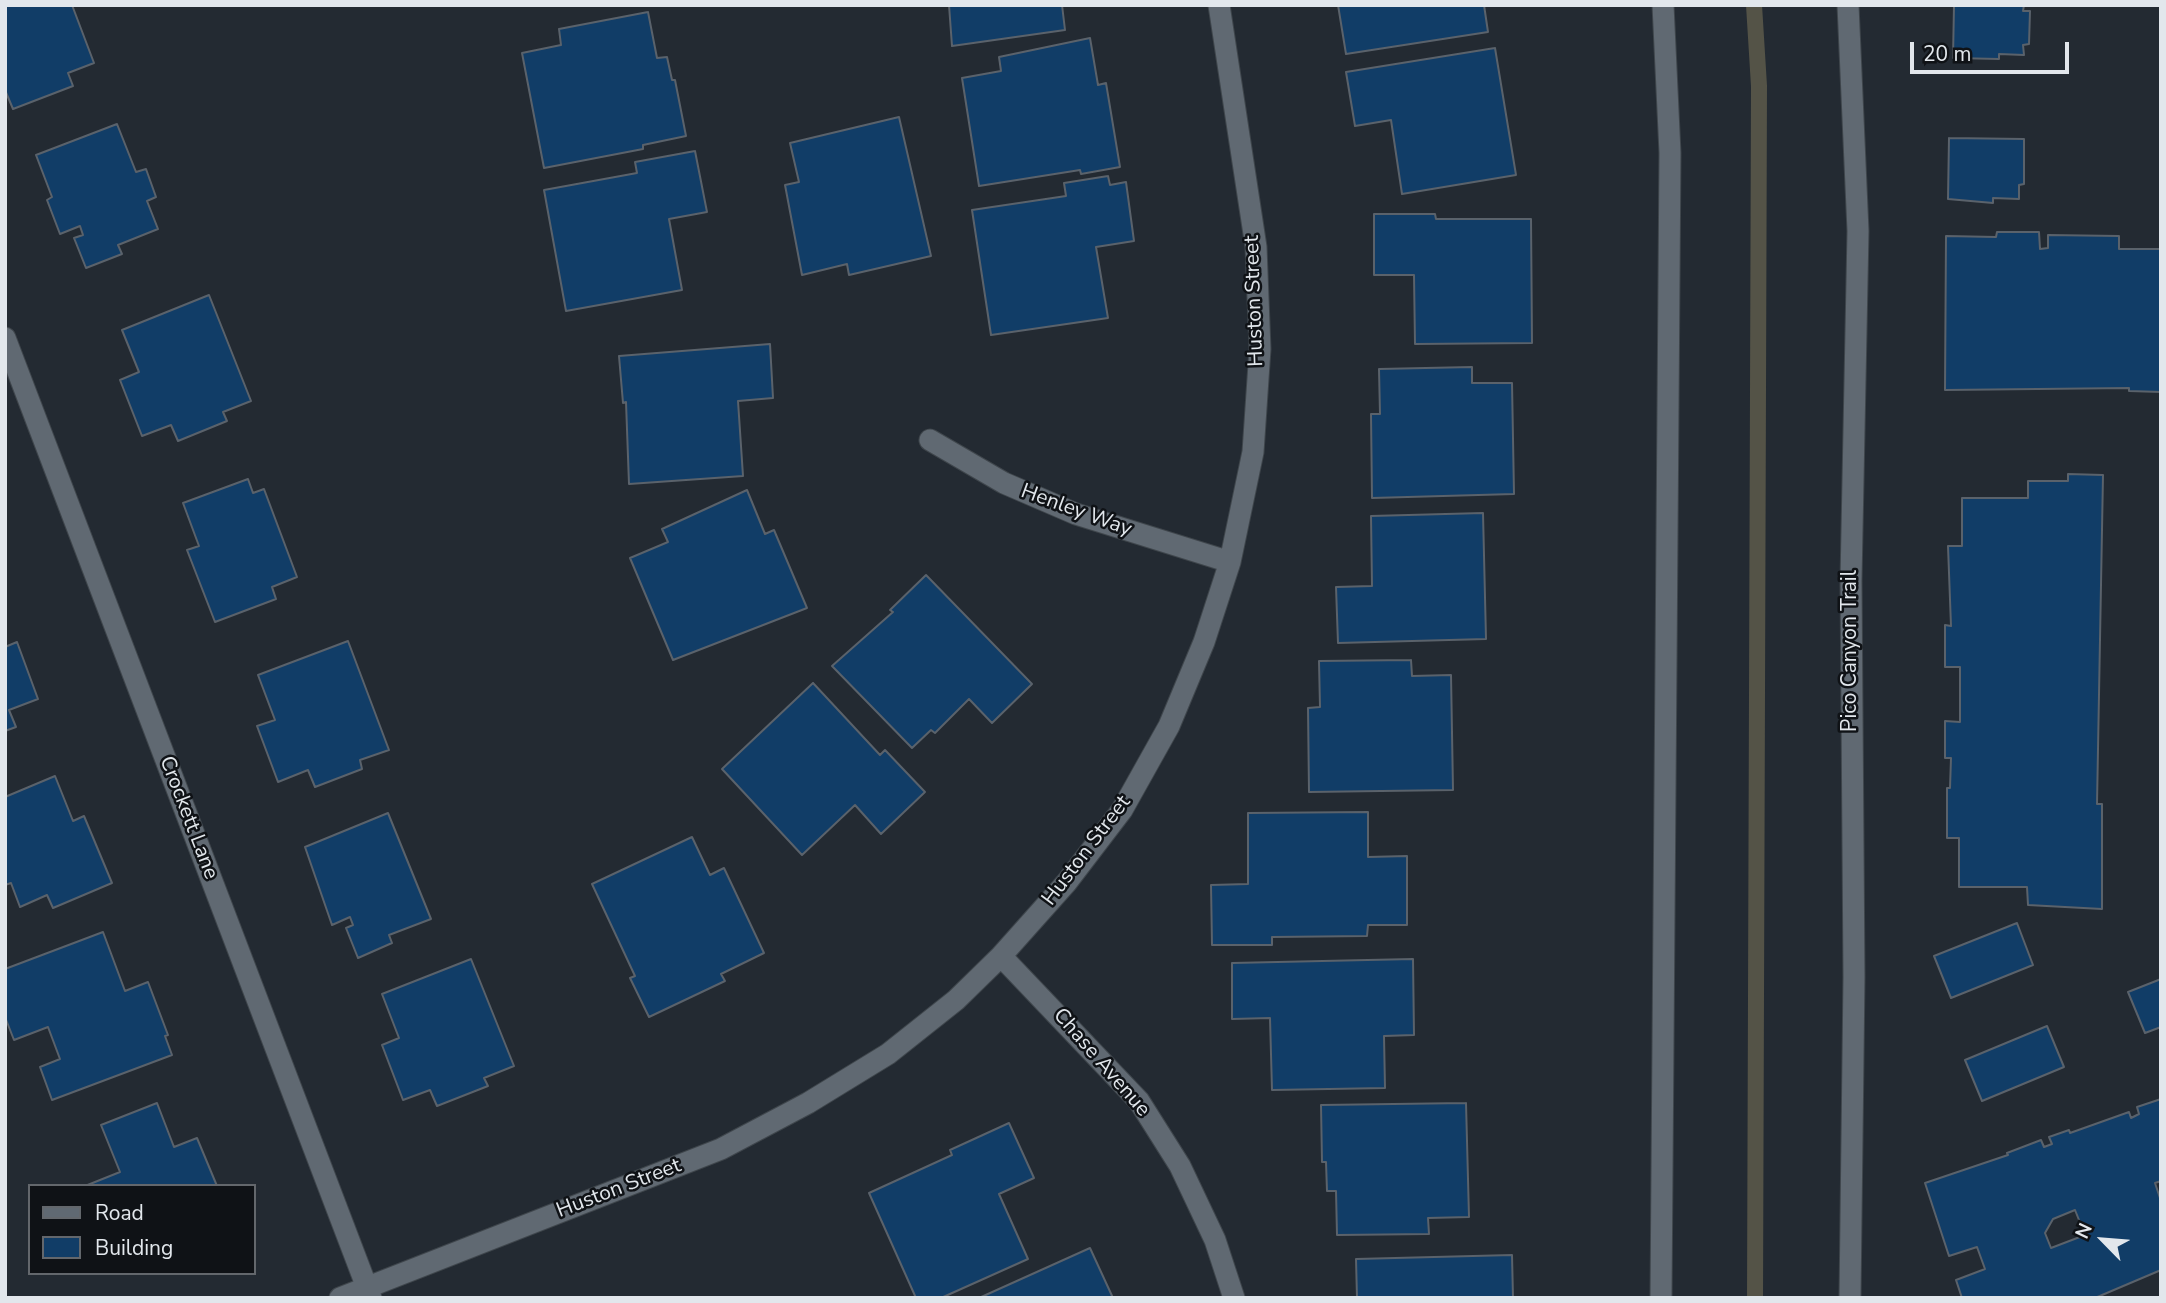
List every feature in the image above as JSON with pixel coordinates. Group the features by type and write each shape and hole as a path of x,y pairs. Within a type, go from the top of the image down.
{"street":[{"name":"Huston Street","path":"340,1298 369,1293 721,1149 808,1103 888,1054 956,1000 1001,956 1067,882 1122,810 1169,726 1204,642 1230,562 1253,452 1260,349 1256,247 1219,5"},
{"path":"1661,1298 1670,153 1663,5"},
{"name":"Pico Canyon Trail","path":"1848,5 1858,231 1851,580 1854,977 1850,1298"},
{"name":"Crockett Lane","path":"5,338 369,1293"},
{"name":"Henley Way","path":"930,440 1004,484 1076,514 1230,562"},
{"name":"Chase Avenue","path":"1001,956 1139,1101 1180,1166 1215,1240 1234,1298"}],"building":[{"path":"5,5 72,5 94,63 68,73 73,86 13,109 5,90"},
{"path":"949,5 1062,5 1065,30 952,46"},
{"path":"1338,5 1484,5 1488,32 1346,54"},
{"path":"1954,5 2024,5 2023,11 2030,11 2029,44 2023,45 2024,55 1999,54 1999,59 1953,58"},
{"path":"648,12 657,58 667,57 672,80 675,80 686,136 643,145 643,149 544,168 522,53 561,45 559,29"},
{"path":"1090,38 1098,85 1106,83 1120,167 1081,174 1080,170 979,186 962,78 1001,71 999,57"},
{"path":"1495,48 1516,175 1402,194 1391,120 1355,126 1346,72"},
{"path":"899,117 931,256 849,275 847,264 802,275 785,185 799,182 790,143"},
{"path":"117,124 136,172 146,169 156,197 147,201 158,229 118,245 122,254 86,268 74,238 83,235 80,226 60,234 47,200 52,197 36,155"},
{"path":"1949,138 2024,139 2024,184 2019,185 2019,199 1993,198 1993,203 1948,199"},
{"path":"695,151 707,212 669,219 682,290 566,311 544,190 637,173 635,162"},
{"path":"1108,176 1110,185 1126,182 1134,241 1096,247 1108,318 991,335 972,210 1066,196 1064,183"},
{"path":"1374,214 1435,214 1436,219 1531,219 1532,343 1415,344 1414,275 1374,275"},
{"path":"1997,232 2039,232 2040,249 2048,248 2048,235 2119,236 2119,249 2161,249 2161,392 2129,391 2129,388 1945,390 1946,236 1996,237"},
{"path":"209,295 251,401 223,412 227,421 178,441 171,425 142,436 120,380 139,372 122,330"},
{"path":"770,344 773,398 738,401 743,476 629,484 626,402 623,403 619,356"},
{"path":"1472,367 1472,383 1512,383 1514,494 1372,498 1371,414 1380,414 1379,369"},
{"path":"2068,474 2103,475 2097,804 2102,804 2102,909 2028,905 2027,887 1959,887 1959,838 1947,838 1947,788 1950,788 1951,758 1945,758 1945,721 1960,722 1960,667 1945,667 1945,625 1951,626 1948,546 1962,546 1962,498 2028,498 2028,481 2068,481"},
{"path":"248,479 253,493 264,489 297,577 272,587 276,599 215,622 187,550 199,546 183,503"},
{"path":"747,490 765,534 774,530 807,608 673,660 630,558 668,542 662,529"},
{"path":"1483,513 1486,639 1338,643 1336,587 1372,586 1371,516"},
{"path":"926,575 1032,684 992,723 969,699 935,733 931,730 912,748 832,666 893,612 890,610"},
{"path":"348,641 389,750 360,760 362,769 315,787 308,770 278,782 257,726 275,720 258,675"},
{"path":"17,642 38,699 9,710 16,727 5,731 5,647"},
{"path":"1411,660 1412,676 1451,675 1453,790 1309,792 1308,708 1320,707 1319,661"},
{"path":"813,683 880,755 885,750 925,792 881,834 855,805 802,855 722,769"},
{"path":"55,776 73,821 84,816 112,883 53,908 47,895 20,907 11,883 5,885 5,797"},
{"path":"1368,812 1368,857 1407,856 1407,925 1368,925 1367,936 1272,937 1272,945 1212,945 1211,885 1248,884 1248,813"},
{"path":"388,813 431,919 389,935 392,943 358,958 346,928 353,925 350,917 332,925 305,847"},
{"path":"692,837 710,875 724,868 764,953 721,974 725,981 649,1017 630,978 635,976 592,884"},
{"path":"2017,923 2033,965 1951,998 1934,956"},
{"path":"103,932 125,991 148,982 168,1035 165,1036 172,1055 52,1100 40,1067 60,1059 48,1027 14,1040 5,1017 5,969"},
{"path":"471,959 514,1066 484,1078 488,1086 437,1106 430,1090 403,1100 382,1045 399,1038 382,994"},
{"path":"1413,959 1414,1035 1384,1036 1385,1088 1272,1090 1270,1018 1232,1019 1232,963"},
{"path":"2161,979 2161,1027 2145,1033 2128,992"},
{"path":"2047,1026 2064,1067 1982,1101 1965,1060"},
{"path":"2161,1099 2161,1181 2155,1183 2161,1201 2161,1270 2095,1298 1962,1298 1956,1280 1985,1269 1977,1247 1949,1256 1925,1183 2008,1155 2007,1153 2041,1140 2044,1147 2052,1144 2049,1137 2069,1130 2070,1133 2129,1112 2131,1118 2139,1114 2137,1107","holes":["2075,1210 2085,1235 2051,1248 2045,1233 2053,1219"]},
{"path":"157,1103 174,1147 197,1138 216,1184 90,1184 120,1172 101,1125"},
{"path":"1466,1103 1469,1217 1428,1218 1429,1234 1337,1235 1336,1191 1327,1191 1326,1162 1322,1162 1321,1105"},
{"path":"1009,1123 1034,1178 999,1194 1028,1259 941,1298 916,1298 869,1193 952,1155 950,1150"},
{"path":"1090,1248 1113,1298 979,1298"},
{"path":"1512,1255 1513,1298 1357,1298 1356,1259"}],"waterway":[{"path":"1754,5 1759,86 1755,1298"}]}
